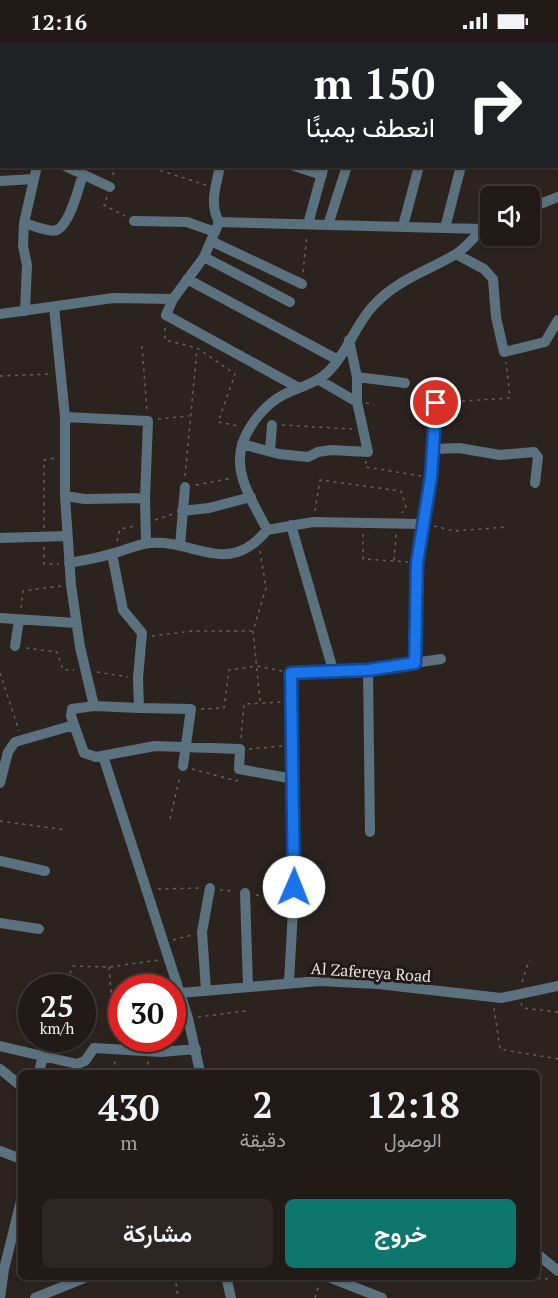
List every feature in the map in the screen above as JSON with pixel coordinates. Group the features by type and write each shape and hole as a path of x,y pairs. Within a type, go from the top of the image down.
{"street":[{"path":"25,311 27,265 23,246 24,223 37,168"},
{"path":"70,168 110,187"},
{"path":"216,168 213,211 215,232 204,257 173,299 166,315 299,388"},
{"path":"306,168 323,171 308,224"},
{"path":"328,225 346,168"},
{"path":"403,226 418,168"},
{"path":"445,228 460,168"},
{"path":"24,223 57,230 69,214 83,174"},
{"path":"0,181 34,179"},
{"path":"540,204 558,197"},
{"path":"134,220 187,222 215,232 302,284"},
{"path":"215,232 308,224 480,227"},
{"path":"267,530 241,477 242,444 250,428 270,403 319,380 338,360 366,315 387,292 421,270 456,254 480,232"},
{"path":"456,254 484,269 493,279 496,317 504,352 545,342 558,320"},
{"path":"204,257 290,302"},
{"path":"187,279 338,360"},
{"path":"0,314 113,298 173,299"},
{"path":"54,307 65,417 65,496 71,585 76,623 94,706"},
{"path":"242,444 308,457 318,452 331,450 368,452 357,402 357,377 349,340"},
{"path":"357,377 405,383"},
{"path":"319,380 357,402"},
{"path":"415,663 417,563 431,477 436,403"},
{"path":"65,417 148,421 146,543"},
{"path":"270,451 272,425"},
{"path":"432,449 459,448 500,455 534,452 538,457 535,483"},
{"path":"180,546 185,487"},
{"path":"65,496 85,499 145,498"},
{"path":"182,511 209,508 251,497"},
{"path":"69,563 112,554 146,543 180,546 220,555 238,551 259,540 267,530 313,522 424,524"},
{"path":"291,525 333,670"},
{"path":"0,538 67,536"},
{"path":"112,554 123,610 140,630 142,637 138,678 139,708"},
{"path":"0,618 76,623"},
{"path":"15,646 20,620"},
{"path":"289,982 294,900 291,673 368,670 441,659"},
{"path":"368,670 370,832"},
{"path":"183,766 186,747 191,709 94,706 72,709 74,725 84,753 90,756 103,756 155,746 186,747 240,749 239,769 294,779"},
{"path":"0,783 4,752 21,739 74,725"},
{"path":"103,756 174,974"},
{"path":"0,861 45,871"},
{"path":"206,990 202,932 210,888"},
{"path":"245,893 248,986"},
{"path":"0,923 39,929"},
{"name":"Al Zafereya Road","path":"186,992 289,982 378,984 492,997 517,996 558,986"},
{"path":"186,1012 200,1070"},
{"path":"0,1046 80,1068 94,1048 108,1049"},
{"path":"186,1050 196,1049"},
{"path":"40,1070 43,1056"},
{"path":"0,1086 2,1071"},
{"path":"2,1071 18,1084"},
{"path":"0,1151 18,1158"},
{"path":"0,1298 4,1269 18,1213"},
{"path":"540,1256 558,1271"},
{"path":"37,1298 80,1280"},
{"path":"227,1280 231,1298"},
{"path":"335,1280 382,1298"}],"path":[{"path":"152,168 216,188"},
{"path":"110,187 104,205 134,220"},
{"path":"302,284 308,224"},
{"path":"166,315 165,340 197,348 235,374 218,422 250,428"},
{"path":"142,346 148,421 189,416"},
{"path":"197,348 189,416 185,487 241,477"},
{"path":"436,403 510,398 504,352"},
{"path":"0,376 62,374"},
{"path":"272,425 308,424 364,430"},
{"path":"368,452 365,467 431,477"},
{"path":"65,457 44,460 44,564 69,563"},
{"path":"313,522 320,480 401,491 406,507 396,523 394,560"},
{"path":"112,554 120,529 146,524 182,511"},
{"path":"364,523 363,559 417,563"},
{"path":"424,524 454,531 508,526"},
{"path":"259,540 266,588 253,631 260,701"},
{"path":"20,620 23,591 71,585"},
{"path":"142,637 193,632 253,631"},
{"path":"15,646 57,652 63,670 85,670 138,678"},
{"path":"191,709 224,708 229,670 256,666 291,673"},
{"path":"0,673 21,739"},
{"path":"291,702 260,701 244,704 240,749 293,745"},
{"path":"170,819 183,766 237,781 239,769"},
{"path":"0,821 67,830"},
{"path":"146,890 210,888 294,900"},
{"path":"163,942 202,932"},
{"path":"68,974 73,966 109,967 169,959"},
{"path":"529,960 517,996 523,1008 558,1012"},
{"path":"109,967 109,974"},
{"path":"492,997 500,1049 558,1059"},
{"path":"188,1018 246,1011"},
{"path":"114,1070 116,1052"},
{"path":"540,1279 558,1280"},
{"path":"176,1280 178,1298"},
{"path":"315,1298 322,1280"}],"route":[{"path":"294,887 291,673 368,670 415,663 417,563 431,477 436,403"}]}
